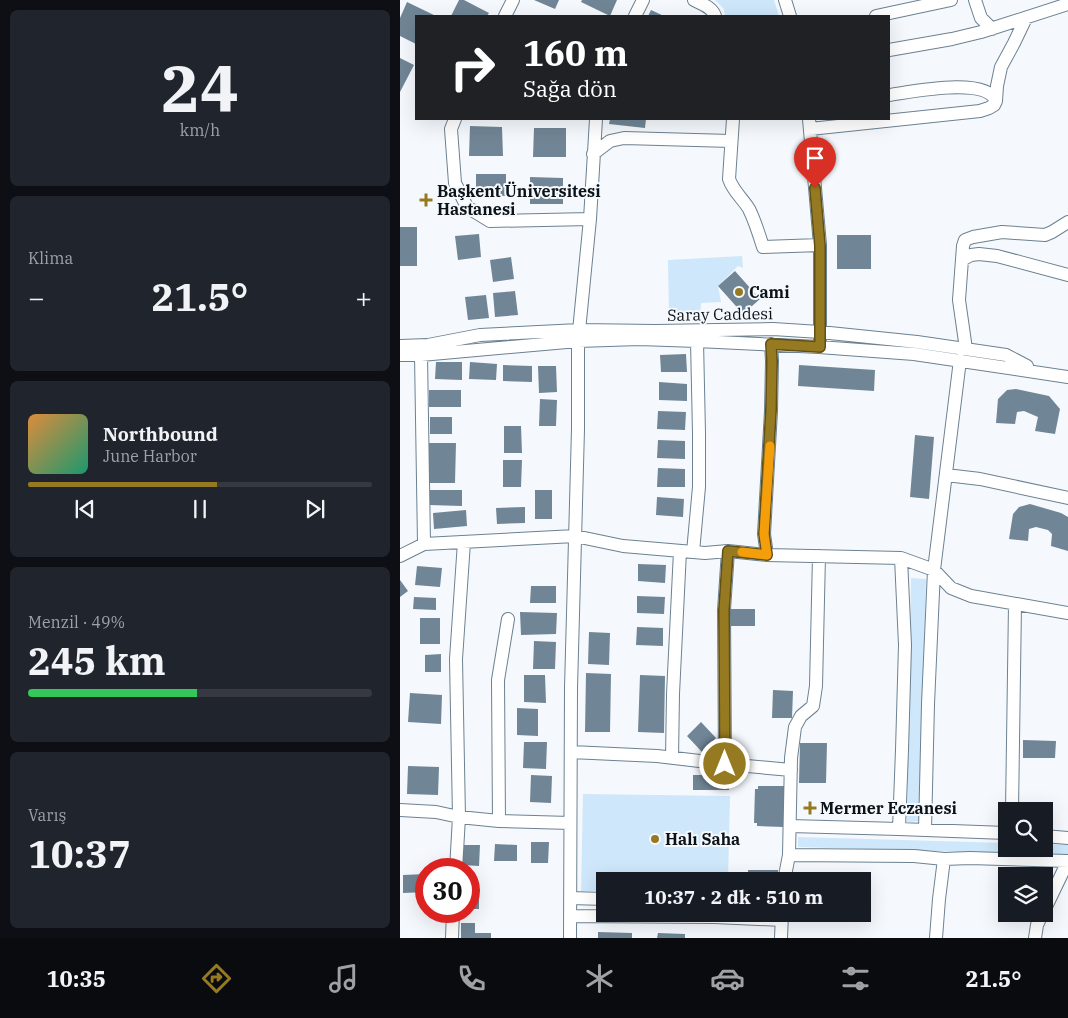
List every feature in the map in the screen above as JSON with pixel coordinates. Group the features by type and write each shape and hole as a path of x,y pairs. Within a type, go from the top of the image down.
{"street":[{"path":"506,15 513,0"},
{"path":"636,15 643,0"},
{"path":"785,0 790,15"},
{"path":"881,15 951,0"},
{"path":"975,0 981,18 992,28"},
{"path":"700,2 715,15"},
{"path":"890,50 952,40 1068,4"},
{"path":"890,118 980,111 994,105 1001,67 1026,18"},
{"path":"890,95 957,87 987,91 996,101"},
{"path":"455,120 451,128 455,183 466,207 490,221 590,219"},
{"path":"570,938 570,823 578,429 578,335 590,219 596,120"},
{"path":"733,120 729,180 731,186 748,208 756,224 762,247 820,246"},
{"path":"820,347 820,246 809,124 862,120"},
{"path":"593,154 610,142 624,138 731,141"},
{"path":"925,830 934,570 963,355 960,300 963,246 965,240 973,237 1002,232 1045,235 1068,222"},
{"path":"962,260 971,254 997,256 1068,275"},
{"name":"Saray Caddesi","path":"400,356 578,335 655,330 773,329 917,342 963,355"},
{"name":"Saray Caddesi","path":"400,346 428,345 480,334 578,335 771,344 914,354 1006,356 1036,371 1068,377"},
{"path":"693,552 698,487 697,341"},
{"path":"767,555 764,534 771,410 771,344"},
{"path":"421,355 424,544"},
{"path":"946,475 1068,498"},
{"path":"400,556 424,544 575,536 624,546 705,553 728,551 767,555 901,558 934,570 952,588 972,596 1068,613"},
{"path":"457,858 459,817 456,659 464,542"},
{"path":"672,758 680,551"},
{"path":"725,764 724,610 728,551"},
{"path":"785,872 790,826 790,758 795,727 802,716 813,706 816,686 820,556"},
{"path":"899,829 905,646 901,558"},
{"path":"1012,802 1015,604"},
{"path":"500,821 498,680 508,619"},
{"path":"571,752 657,756 791,770"},
{"path":"400,810 436,812 459,817 500,821 570,823"},
{"path":"790,826 998,833"},
{"path":"1053,837 1068,838"},
{"path":"788,855 914,856 944,859 1068,861 1062,888 1053,899"},
{"path":"936,938 938,899 944,859"},
{"path":"570,898 596,899"},
{"path":"570,916 596,916"},
{"path":"781,938 782,922"},
{"path":"1035,938 1038,922"},
{"path":"452,938 453,923"}],"shaded area":[{"path":"715,0 774,0 779,15 725,15 724,9"},
{"path":"742,256 743,268 738,266 718,286 721,302 701,303 700,318 669,316 668,260"},
{"path":"911,578 926,579 920,821 907,822"},
{"name":"Halı Saha","path":"583,794 730,796 728,872 596,872 596,891 581,891"},
{"path":"798,837 998,843 998,853 798,847"},
{"path":"1053,844 1068,845 1068,855 1053,855"}],"building":[{"path":"459,0 464,0 489,13 488,15 452,15"},
{"path":"534,0 559,0 555,9"},
{"path":"582,0 617,0 610,15 581,2"},
{"path":"407,2 434,15 415,15 415,44 400,36 400,18"},
{"path":"651,10 662,15 648,15"},
{"path":"400,58 414,65 400,92"},
{"path":"610,120 646,120 645,128 609,124"},
{"path":"470,126 502,127 503,156 469,156"},
{"path":"534,128 566,128 566,157 533,157"},
{"path":"476,174 506,174 506,196 476,196"},
{"path":"530,177 563,178 563,204 530,204"},
{"path":"400,227 417,227 417,266 400,266"},
{"path":"479,234 481,257 458,260 455,236"},
{"path":"837,235 871,235 871,269 837,269"},
{"path":"511,257 514,279 493,282 490,260"},
{"name":"Cami","path":"735,271 760,299 743,314 718,286"},
{"path":"515,291 518,315 495,317 493,293"},
{"path":"486,295 489,318 468,320 465,297"},
{"path":"686,354 687,372 661,372 660,355"},
{"path":"436,362 462,362 462,380 435,379"},
{"path":"470,362 497,364 496,380 469,379"},
{"path":"503,365 532,366 532,382 503,381"},
{"path":"799,365 875,370 874,391 798,386"},
{"path":"538,366 556,366 557,392 539,393"},
{"path":"659,382 687,384 687,401 659,400"},
{"path":"1016,389 1049,396 1060,409 1055,434 1035,431 1038,417 1024,411 1017,412 1015,424 996,423 998,399 1007,390"},
{"path":"429,390 461,390 461,407 429,407"},
{"path":"540,399 557,400 556,426 539,426"},
{"path":"658,411 686,412 685,430 657,429"},
{"path":"430,417 452,417 452,434 430,434"},
{"path":"504,426 521,426 522,453 504,453"},
{"path":"915,435 934,437 929,499 910,497"},
{"path":"658,440 685,441 685,459 657,458"},
{"path":"429,443 456,443 455,483 428,483"},
{"path":"503,460 522,460 521,487 503,487"},
{"path":"658,468 685,469 685,487 657,487"},
{"path":"430,490 462,490 462,506 429,505"},
{"path":"535,490 552,490 552,519 535,519"},
{"path":"657,497 684,499 683,517 656,515"},
{"path":"1030,504 1061,513 1068,517 1068,551 1051,546 1052,534 1048,530 1036,527 1029,529 1028,541 1009,539 1013,514 1019,507"},
{"path":"525,507 525,523 497,524 496,508"},
{"path":"466,510 467,526 434,529 433,513"},
{"path":"638,564 666,565 665,583 638,581"},
{"path":"417,566 442,568 440,587 415,585"},
{"path":"400,580 408,591 400,597"},
{"path":"531,586 556,586 556,603 530,603"},
{"path":"637,596 665,597 664,614 637,613"},
{"path":"414,597 436,598 436,610 413,609"},
{"path":"727,609 755,609 755,626 727,626"},
{"path":"520,612 557,613 556,634 521,635"},
{"path":"420,618 440,618 440,644 420,644"},
{"path":"637,627 663,628 663,646 636,645"},
{"path":"589,632 610,633 609,665 588,664"},
{"path":"534,641 556,642 555,669 533,669"},
{"path":"441,654 441,672 425,672 425,655"},
{"path":"586,673 611,674 610,732 585,732"},
{"path":"524,675 545,675 546,703 524,702"},
{"path":"640,675 665,676 664,733 638,732"},
{"path":"773,690 793,691 792,718 772,718"},
{"path":"410,693 442,695 441,724 408,722"},
{"path":"517,708 538,709 538,736 517,735"},
{"path":"701,722 716,738 702,752 687,736"},
{"path":"1023,740 1056,741 1055,758 1023,758"},
{"path":"524,742 547,742 546,769 523,768"},
{"path":"800,743 827,743 826,783 799,783"},
{"path":"408,766 439,767 438,795 407,794"},
{"path":"531,775 552,776 551,803 530,802"},
{"path":"693,775 729,775 729,790 693,790"},
{"path":"758,786 784,786 784,789 787,789 786,824 783,824 783,827 757,826 757,823 754,823 755,789 758,789"},
{"path":"531,842 549,842 548,863 531,863"},
{"path":"495,844 517,845 517,861 494,861"},
{"path":"462,845 480,845 479,858 462,858"},
{"path":"748,870 778,870 778,872 748,872"},
{"path":"415,874 415,892 403,893 403,875"},
{"path":"461,923 475,923 475,933 491,933 491,938 461,938"},
{"path":"598,932 632,933 632,938 598,938"},
{"path":"658,933 685,934 685,938 657,938"}],"slow traffic":[{"path":"742,552 767,555 764,534 770,446"}],"place":[{"name":"Başkent Üniversitesi Hastanesi","path":"426,200"},
{"name":"Cami","path":"739,292"},
{"name":"Mermer Eczanesi","path":"810,808"},
{"name":"Halı Saha","path":"655,839"}],"route":[{"path":"725,764 724,610 728,551 767,555 764,534 771,410 771,344 820,347 820,246 815,188"}]}
